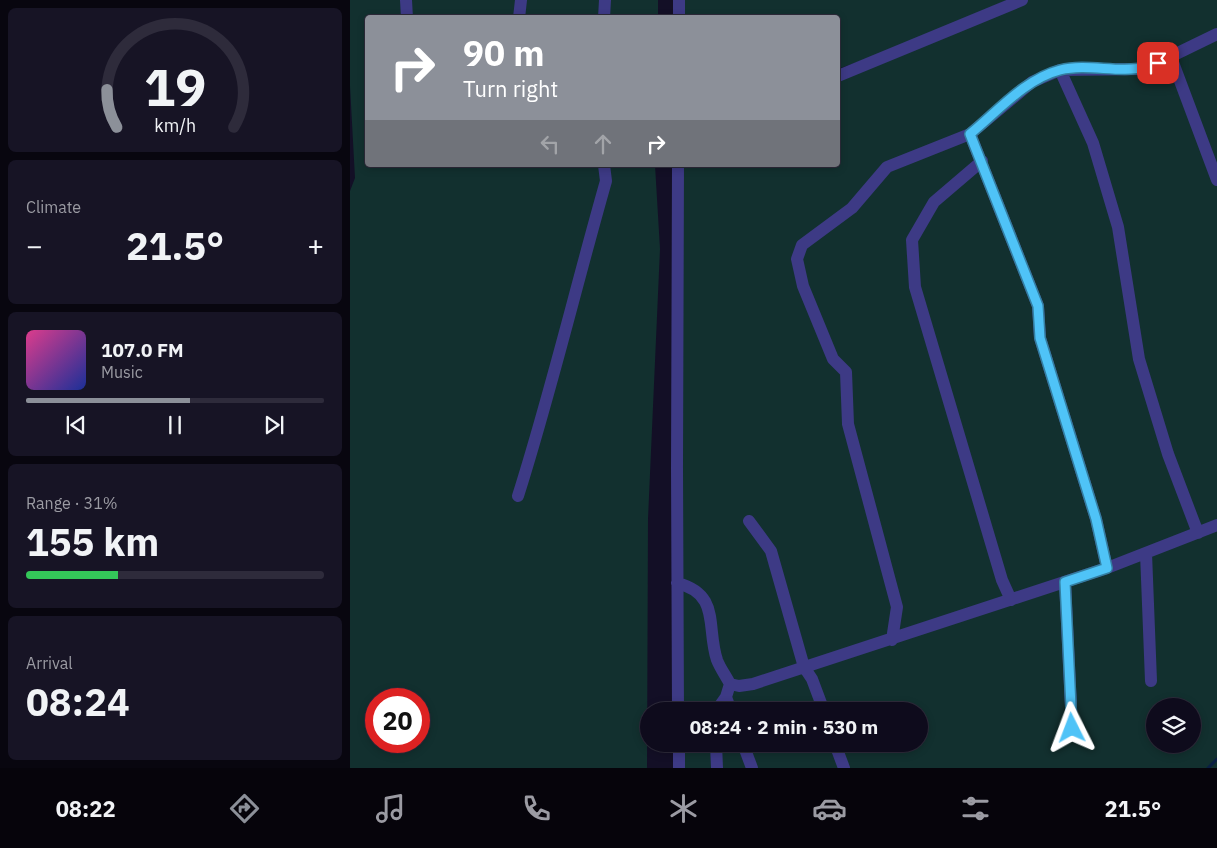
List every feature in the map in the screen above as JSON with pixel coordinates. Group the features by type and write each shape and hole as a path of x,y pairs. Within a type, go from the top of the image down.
{"street":[{"path":"406,0 408,15"},
{"path":"519,15 521,0"},
{"path":"604,15 605,0"},
{"path":"679,0 679,15"},
{"path":"840,75 1022,0"},
{"path":"892,640 897,607 848,424 846,372 833,359 803,286 797,259 802,245 852,208 887,167 970,134 1032,82 1060,70 1145,69 1217,34"},
{"path":"1171,57 1217,180"},
{"path":"1060,70 1093,143 1118,227 1140,359 1165,444 1198,533"},
{"path":"970,134 1038,306 1040,338 1096,519 1107,568"},
{"path":"982,161 934,202 912,240 915,287 1002,580 1011,600"},
{"path":"518,496 537,436 573,296 606,181 604,167"},
{"path":"678,167 678,702"},
{"path":"749,521 771,551 804,667 812,679 821,702"},
{"path":"721,702 728,690 739,686 753,684 871,647 1107,568 1217,525"},
{"path":"1146,553 1151,681"},
{"path":"1065,582 1072,728"},
{"path":"677,583 691,586 703,596 712,621 717,659 728,690 730,702"},
{"path":"679,752 679,768"},
{"path":"716,752 717,768"},
{"path":"746,752 752,768"},
{"path":"838,752 844,768"}],"green space":[{"path":"350,0 658,0 658,15 365,15 365,167 655,167 660,249 648,519 647,702 640,702 640,752 647,752 647,768 350,768 350,191 355,178 350,86"},
{"path":"677,0 1007,0 916,41 840,68 840,15 677,15"},
{"path":"1027,0 1217,0 1217,768 683,768 683,752 928,752 928,702 682,702 679,167 840,167 840,75"}],"waterway":[{"path":"1208,768 1217,759"}],"route":[{"path":"1072,728 1065,582 1107,568 1096,519 1040,338 1038,306 999,202 970,134 1032,82 1060,70 1094,68 1145,69 1158,63"}]}
